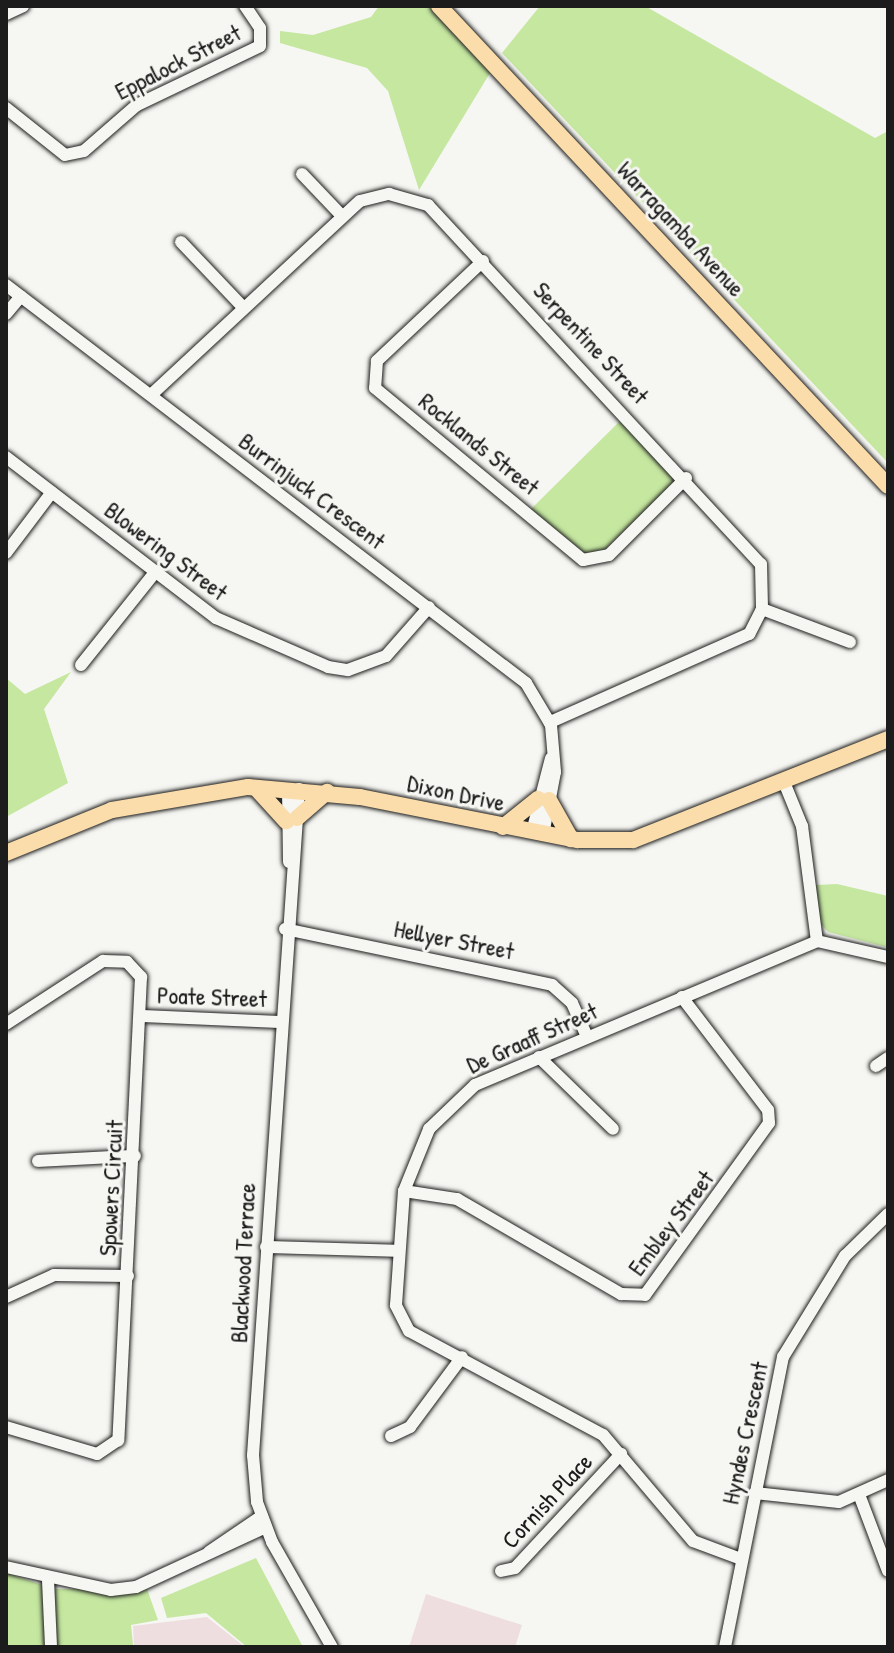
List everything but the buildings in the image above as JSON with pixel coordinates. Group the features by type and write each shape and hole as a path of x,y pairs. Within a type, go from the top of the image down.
{"main road":[{"name":"Warragamba Avenue","path":"439,6 888,486"},
{"name":"Dixon Drive","path":"6,853 121,807 256,788 327,792 571,839 657,835 888,739"},
{"path":"256,788 292,820 327,792"},
{"path":"503,827 544,800 571,839"}],"street":[{"path":"6,14 23,6"},
{"name":"Eppalock Street","path":"6,108 65,155 84,151 137,105 260,46 260,28 245,6"},
{"path":"302,174 341,215"},
{"name":"Serpentine Street","path":"151,395 341,215 360,201 412,197 483,261 686,478 761,564 762,609"},
{"path":"181,242 243,307"},
{"name":"Rocklands Street","path":"483,261 377,361 375,388 583,560 609,555 686,478"},
{"name":"Burrinjuck Crescent","path":"6,285 526,683 550,722"},
{"path":"6,314 21,296"},
{"name":"Blowering Street","path":"6,457 216,618 328,667 348,670 386,656 429,607"},
{"path":"6,553 52,492"},
{"path":"81,665 156,571"},
{"path":"537,834 551,758 550,722 704,659 749,634 762,609 850,642"},
{"path":"784,782 802,826 817,941 888,957"},
{"name":"Blackwood Terrace","path":"294,789 253,1455 264,1521 283,1565 332,1647"},
{"name":"Hellyer Street","path":"285,929 552,985 572,1003 587,1037"},
{"name":"De Graaff Street","path":"741,1559 709,1553 693,1541 621,1454 585,1424 404,1324 396,1305 404,1191 439,1116 475,1085 817,941"},
{"name":"Spowers Circuit","path":"6,1024 113,959 141,977 143,1016 135,1156 114,1446 97,1454 6,1427"},
{"name":"Embley Street","path":"404,1191 457,1199 621,1294 645,1295 769,1123 768,1110 682,997"},
{"name":"Poate Street","path":"143,1016 279,1022"},
{"path":"539,1057 613,1129"},
{"path":"876,1066 888,1058"},
{"path":"38,1161 135,1156"},
{"name":"Hyndes Crescent","path":"725,1647 783,1357 845,1256 888,1214"},
{"path":"266,1247 398,1251"},
{"path":"6,1297 54,1275 128,1276"},
{"path":"391,1436 410,1427 462,1357"},
{"name":"Cornish Place","path":"501,1571 515,1568 621,1454"},
{"path":"755,1493 822,1502 860,1497 888,1480"},
{"path":"860,1497 888,1571"},
{"path":"209,1552 238,1542 264,1521"},
{"path":"6,1567 48,1580 111,1590 136,1587 264,1521"},
{"path":"238,1542 266,1545 283,1565"},
{"path":"48,1580 51,1647"}],"shaded area":[{"path":"426,1594 522,1625 515,1647 409,1647"},
{"path":"207,1617 245,1647 134,1647 133,1626"}],"green space":[{"path":"379,6 435,6 493,68 419,190 388,91 367,68 280,43 280,31 313,35 371,17"},
{"path":"540,6 645,6 875,138 888,131 888,463 502,53"},
{"path":"622,419 676,481 600,554 584,555 530,510"},
{"path":"71,672 44,709 68,783 6,817 6,678 25,694"},
{"path":"837,884 888,896 886,947 828,932 820,923 816,885"},
{"path":"256,1558 303,1647 247,1647 206,1613 167,1618 161,1598"},
{"path":"6,1573 55,1589 147,1589 158,1620 131,1625 133,1645 124,1647 6,1647"}]}
